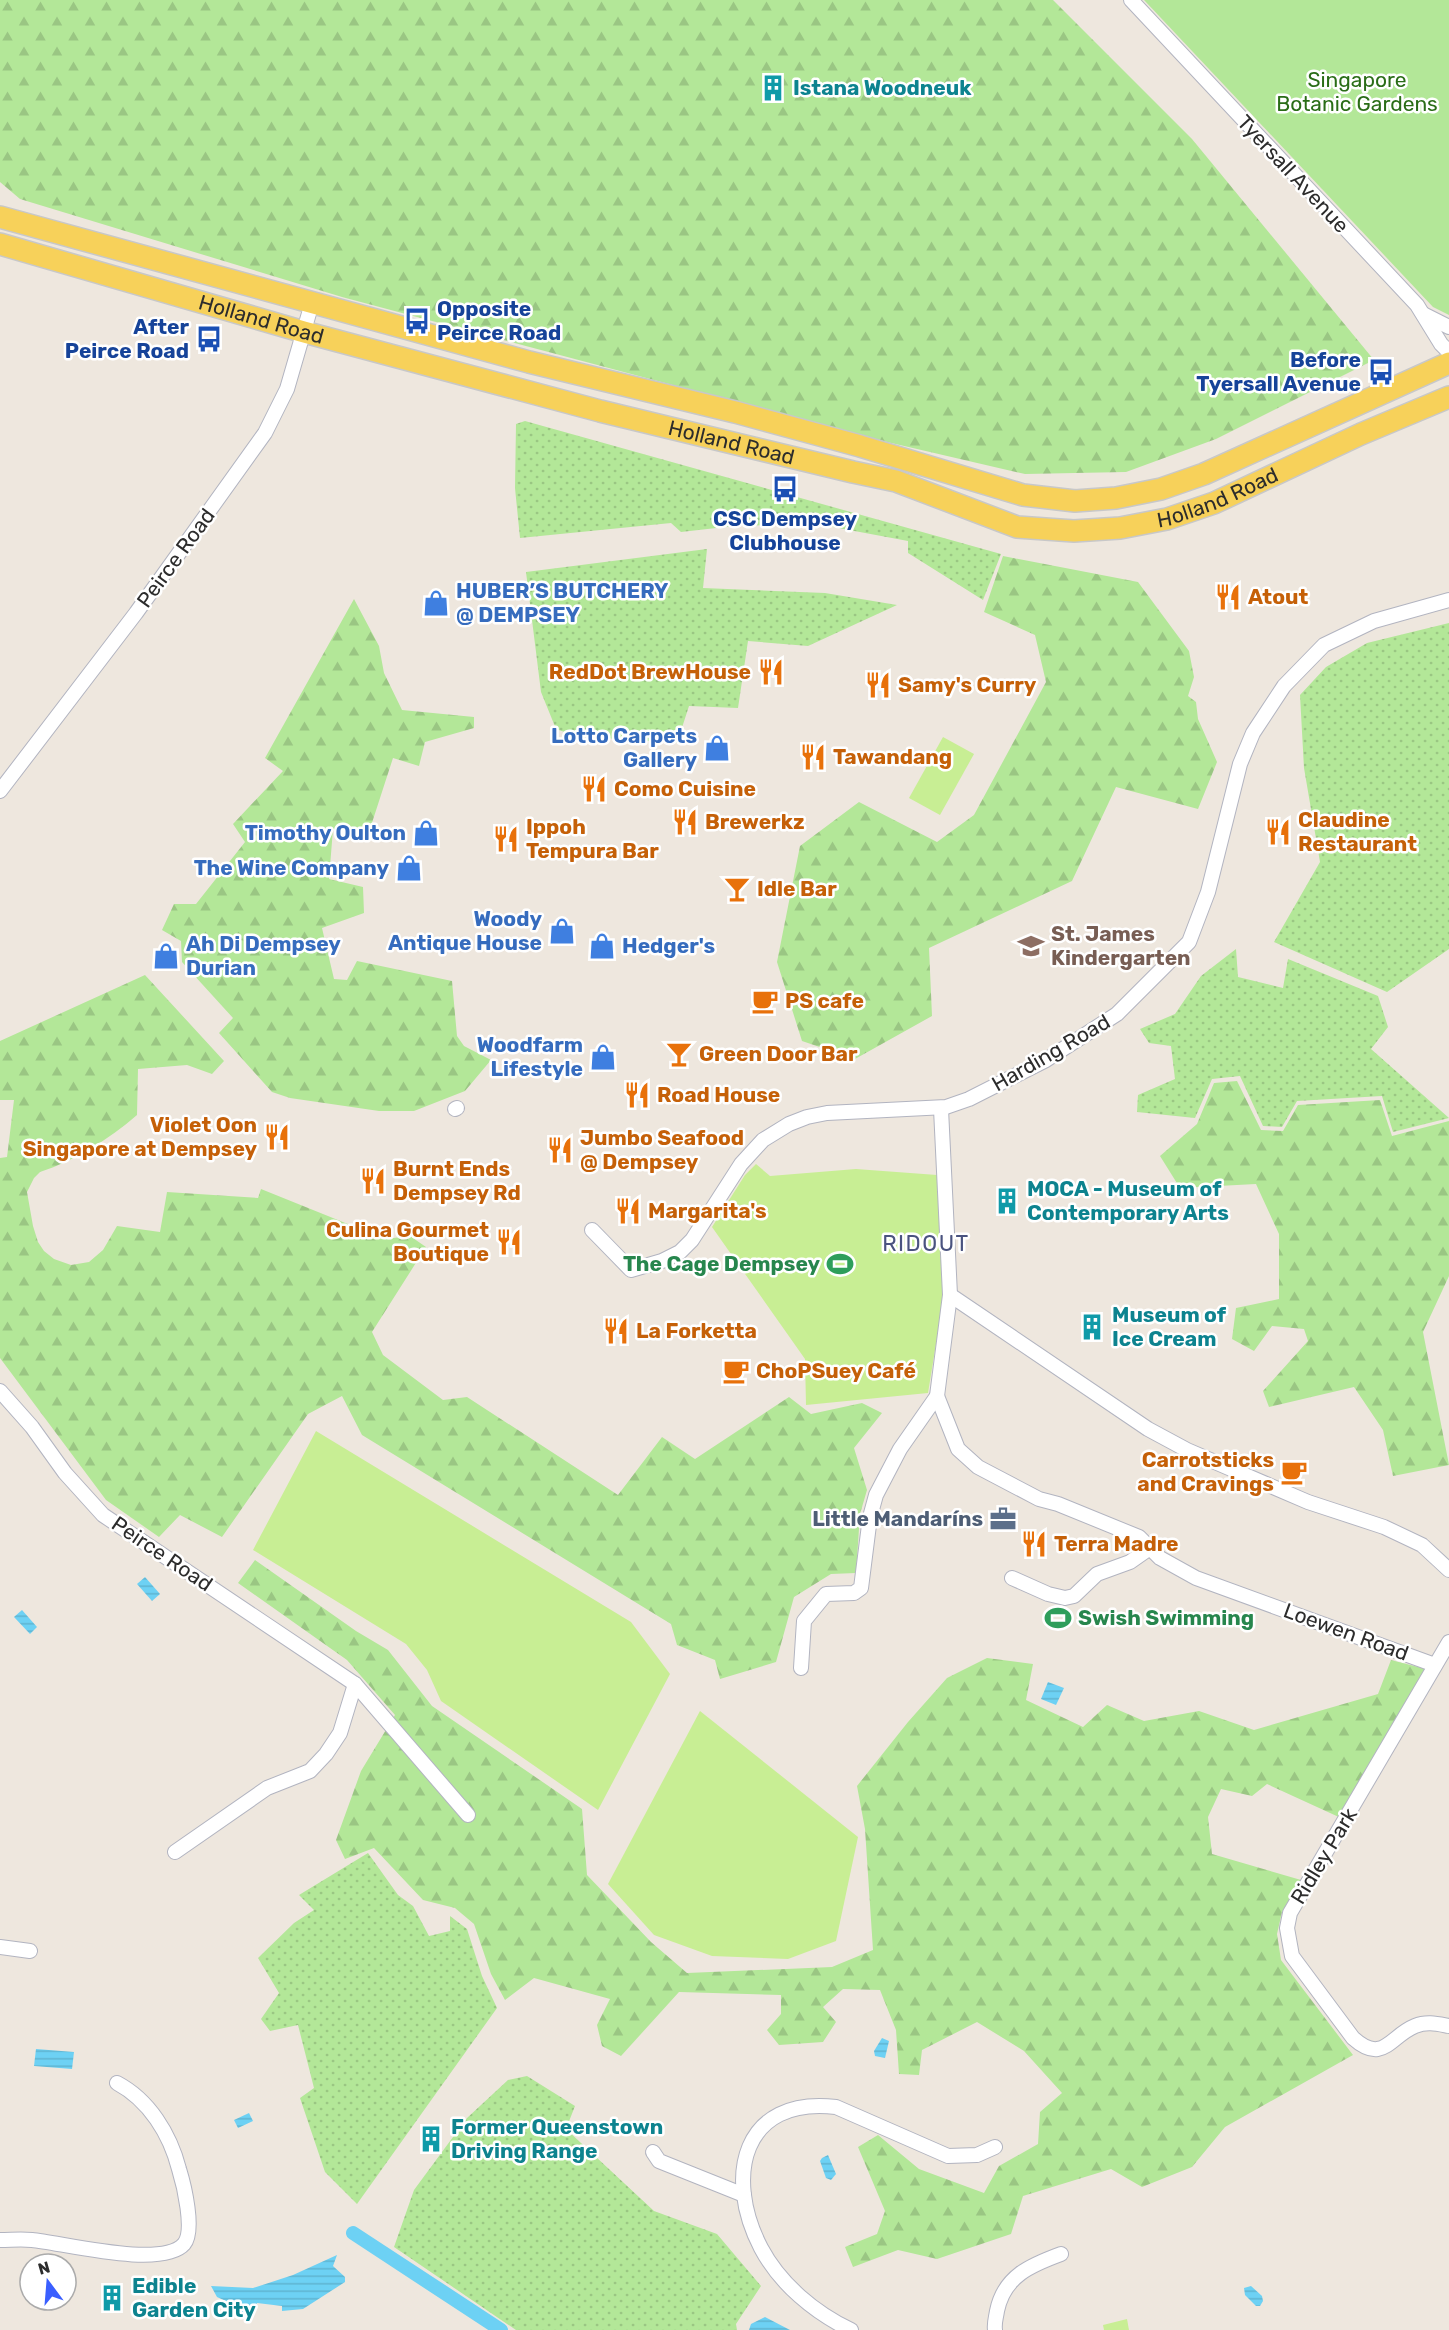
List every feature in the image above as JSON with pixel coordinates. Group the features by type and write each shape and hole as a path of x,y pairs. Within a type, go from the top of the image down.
{"main road":[{"name":"Holland Road","path":"0,217 529,362 860,446 1023,495 1075,501 1116,498 1161,489 1204,474 1449,363"},
{"path":"79,239 98,259 99,271"},
{"name":"Holland Road","path":"0,244 304,332 600,411 853,472 896,480 1017,526 1074,531 1120,528 1167,519 1214,503 1361,434 1449,396"},
{"path":"695,404 697,418 695,433"}],"street":[{"name":"Tyersall Avenue","path":"1131,0 1424,314 1441,344 1449,352"},
{"name":"Peirce Road","path":"0,791 136,613 266,434 287,389 312,303"},
{"path":"1424,314 1449,327"},
{"name":"Harding Road","path":"592,1230 631,1270 662,1261 680,1252 692,1240 741,1164 763,1140 789,1124 807,1117 828,1113 941,1109 969,1099 1046,1060 1117,1014 1188,942 1208,892 1240,764 1253,733 1284,686 1324,645 1374,621 1449,600"},
{"name":"Loewen Road","path":"801,1668 804,1622 826,1594 854,1593 861,1588 870,1517 876,1495 900,1449 937,1396 950,1295 941,1109"},
{"path":"950,1295 1148,1429 1187,1450 1308,1502 1384,1527 1422,1545 1449,1570"},
{"name":"Peirce Road","path":"0,1391 32,1427 65,1473 103,1515 355,1684 468,1815"},
{"name":"Loewen Road","path":"937,1396 958,1449 978,1467 1039,1499 1058,1504 1139,1537 1160,1558 1197,1578 1436,1665"},
{"path":"1012,1578 1048,1594 1065,1598 1074,1596 1104,1570 1130,1562 1150,1548"},
{"name":"Ridley Park","path":"1449,1642 1290,1913 1287,1928 1292,1956 1361,2045 1378,2049 1388,2046 1416,2025 1430,2023 1449,2026"},
{"path":"175,1852 267,1788 310,1771 326,1754 340,1733 355,1684"},
{"path":"0,1947 30,1951"},
{"path":"0,2240 30,2240 137,2256 167,2253 184,2244 188,2235 189,2219 180,2171 165,2130 140,2098 117,2083"},
{"path":"851,2330 830,2320 801,2297 780,2276 761,2249 751,2225 742,2176 745,2154 758,2130 779,2114 796,2107 817,2104 836,2107 948,2156 977,2155 995,2147"},
{"path":"653,2152 659,2160 744,2195"},
{"path":"995,2330 999,2304 1007,2286 1031,2265 1061,2254"}],"green space":[{"path":"0,0 1053,0 1192,139 1374,360 1216,439 1126,472 1025,474 887,442 342,297 20,199 0,182"},
{"name":"Singapore Botanic Gardens","path":"1144,0 1449,0 1449,315 1433,307"},
{"path":"525,421 1001,554 983,600 908,553 908,541 817,524 734,526 681,532 671,523 520,538 515,488 516,424"},
{"path":"707,549 703,588 825,593 897,605 808,646 748,641 738,708 689,706 677,743 576,736 556,729 541,692 526,572"},
{"path":"1003,556 1138,582 1189,651 1194,677 1188,696 1196,702 1198,719 1217,762 1198,809 1116,787 1072,881 929,948 932,1016 855,1059 802,1041 777,962 800,846 859,802 937,842 974,815 1046,682 1035,635 984,612"},
{"path":"354,599 379,646 384,673 402,710 474,717 474,728 425,742 419,766 393,758 369,832 333,829 329,879 363,887 364,913 322,928 334,979 347,980 357,961 452,981 457,1036 464,1046 491,1060 465,1091 414,1111 379,1111 290,1098 272,1092 219,1033 233,1018 182,962 181,941 162,930 174,904 196,904 245,842 233,824 283,771 265,758"},
{"path":"1449,623 1449,949 1387,992 1274,942 1320,862 1304,768 1300,695 1326,667 1367,643"},
{"path":"943,737 974,754 940,815 909,798"},
{"path":"1236,949 1238,977 1283,988 1288,959 1378,996 1388,1027 1371,1049 1449,1118 1393,1132 1382,1096 1297,1101 1282,1127 1263,1126 1240,1076 1212,1079 1195,1118 1137,1112 1138,1095 1175,1079 1171,1046 1149,1043 1140,1029 1175,1014 1201,976"},
{"path":"145,975 224,1061 212,1074 187,1065 138,1069 137,1115 115,1133 91,1148 66,1162 40,1172 34,1178 27,1192 33,1226 38,1242 44,1251 54,1259 71,1265 89,1262 103,1250 117,1226 160,1232 167,1192 258,1198 261,1189 385,1239 410,1236 426,1247 372,1332 383,1355 443,1400 467,1397 618,1495 662,1437 695,1459 789,1397 811,1414 862,1403 882,1413 854,1448 867,1490 860,1514 856,1573 831,1574 794,1597 776,1662 720,1679 715,1660 677,1645 671,1624 362,1435 342,1396 308,1414 222,1537 180,1515 159,1537 106,1500 0,1358 0,1158 7,1157 14,1100 0,1100 0,1041"},
{"path":"1237,1081 1261,1130 1283,1131 1298,1105 1380,1100 1392,1136 1449,1121 1449,1276 1423,1332 1449,1465 1393,1476 1383,1430 1354,1387 1269,1407 1263,1391 1308,1341 1304,1329 1272,1326 1254,1351 1232,1339 1236,1308 1279,1299 1279,1234 1256,1184 1180,1188 1160,1156 1197,1124 1214,1083"},
{"name":"The Cage Dempsey","path":"756,1164 770,1176 856,1169 937,1175 943,1301 928,1393 806,1405 805,1359 712,1227 745,1175"},
{"path":"316,1431 631,1622 670,1674 598,1810 441,1701 427,1670 406,1644 253,1550"},
{"path":"255,1560 356,1631 388,1650 432,1706 582,1809 587,1875 651,1942 687,1973 832,1967 873,1950 865,1829 857,1786 947,1678 987,1658 1033,1664 1026,1700 1083,1727 1107,1705 1144,1721 1199,1711 1254,1730 1378,1694 1391,1660 1426,1669 1341,1818 1267,1784 1252,1796 1221,1789 1208,1817 1212,1854 1301,1880 1282,1912 1277,1934 1281,1960 1353,2055 1225,2127 1192,2167 1142,2187 1111,2169 1023,2196 1011,2234 937,2259 898,2250 853,2267 845,2247 877,2234 885,2211 858,2147 878,2135 919,2169 984,2193 999,2166 1038,2144 1040,2112 1062,2093 1024,2051 977,2022 922,2050 919,2075 899,2074 896,2030 880,1990 843,1989 823,2007 836,2022 823,2042 779,2045 767,2030 781,2014 781,1995 679,1992 621,2056 602,2046 597,2025 610,1999 534,1978 505,2000 491,1974 474,1924 455,1908 423,1900 374,1848 345,1859 336,1840 361,1771 395,1715 347,1660 238,1583"},
{"path":"700,1711 858,1837 836,1941 788,1959 712,1956 654,1935 608,1884"},
{"path":"368,1853 398,1895 413,1906 429,1936 450,1931 450,1916 467,1929 482,1976 497,2008 357,2204 325,2172 300,2098 314,2088 298,2025 270,2031 261,2019 279,1993 258,1958 294,1923 314,1910 299,1895"},
{"path":"527,2076 575,2106 566,2129 654,2211 717,2234 761,2286 736,2324 737,2330 516,2330 394,2247 414,2190 467,2118 508,2080"},
{"path":"1127,2319 1129,2330 1104,2330 1103,2325"}],"water":[{"path":"145,1577 160,1594 152,1601 137,1584"},
{"path":"22,1610 37,1627 30,1634 14,1617"},
{"path":"1048,1682 1064,1688 1056,1705 1041,1699"},
{"path":"882,2038 889,2041 885,2058 875,2056 874,2051"},
{"path":"36,2049 74,2052 72,2069 34,2066"},
{"path":"249,2113 253,2121 238,2128 234,2120"},
{"path":"828,2155 836,2174 831,2180 826,2178 820,2161"},
{"path":"337,2255 333,2266 345,2277 345,2282 303,2309 282,2311 282,2306 257,2303 251,2320 230,2315 226,2301 217,2297 211,2286 253,2288 293,2275"},
{"path":"1251,2286 1262,2296 1263,2301 1260,2306 1256,2306 1245,2295 1244,2288"},
{"path":"765,2317 790,2330 749,2330 751,2324"}],"waterway":[{"path":"353,2233 501,2330"}],"place":[{"name":"Istana Woodneuk","path":"773,88"},
{"name":"Opposite Peirce Road","path":"417,321"},
{"name":"After Peirce Road","path":"209,339"},
{"name":"Before Tyersall Avenue","path":"1381,372"},
{"name":"CSC Dempsey Clubhouse","path":"785,489"},
{"name":"Atout","path":"1228,597"},
{"name":"HUBER’S BUTCHERY @ DEMPSEY","path":"436,603"},
{"name":"RedDot BrewHouse","path":"771,672"},
{"name":"Samy's Curry","path":"878,685"},
{"name":"Lotto Carpets Gallery","path":"717,748"},
{"name":"Tawandang","path":"813,757"},
{"name":"Como Cuisine","path":"594,789"},
{"name":"Brewerkz","path":"685,822"},
{"name":"Claudine Restaurant","path":"1278,832"},
{"name":"Timothy Oulton","path":"426,833"},
{"name":"Ippoh Tempura Bar","path":"506,839"},
{"name":"The Wine Company","path":"409,868"},
{"name":"Idle Bar","path":"737,889"},
{"name":"Woody Antique House","path":"562,931"},
{"name":"Hedger's","path":"602,946"},
{"name":"St. James Kindergarten","path":"1031,946"},
{"name":"Ah Di Dempsey Durian","path":"166,956"},
{"name":"PS cafe","path":"765,1001"},
{"name":"Green Door Bar","path":"679,1054"},
{"name":"Woodfarm Lifestyle","path":"603,1057"},
{"name":"Road House","path":"637,1095"},
{"name":"Violet Oon Singapore at Dempsey","path":"277,1137"},
{"name":"Jumbo Seafood @ Dempsey","path":"560,1150"},
{"name":"Burnt Ends Dempsey Rd","path":"373,1181"},
{"name":"MOCA - Museum of Contemporary Arts","path":"1007,1201"},
{"name":"Margarita's","path":"628,1211"},
{"name":"Culina Gourmet Boutique","path":"509,1242"},
{"name":"The Cage Dempsey","path":"840,1264"},
{"name":"Museum of Ice Cream","path":"1092,1327"},
{"name":"La Forketta","path":"616,1331"},
{"name":"ChoPSuey Café","path":"736,1371"},
{"name":"Carrotsticks and Cravings","path":"1294,1472"},
{"name":"Little Mandaríns","path":"1003,1519"},
{"name":"Terra Madre","path":"1034,1544"},
{"name":"Swish Swimming","path":"1058,1618"},
{"name":"Former Queenstown Driving Range","path":"431,2139"},
{"name":"Edible Garden City","path":"112,2298"}],"district":[{"name":"RIDOUT","path":"926,1243"}]}
